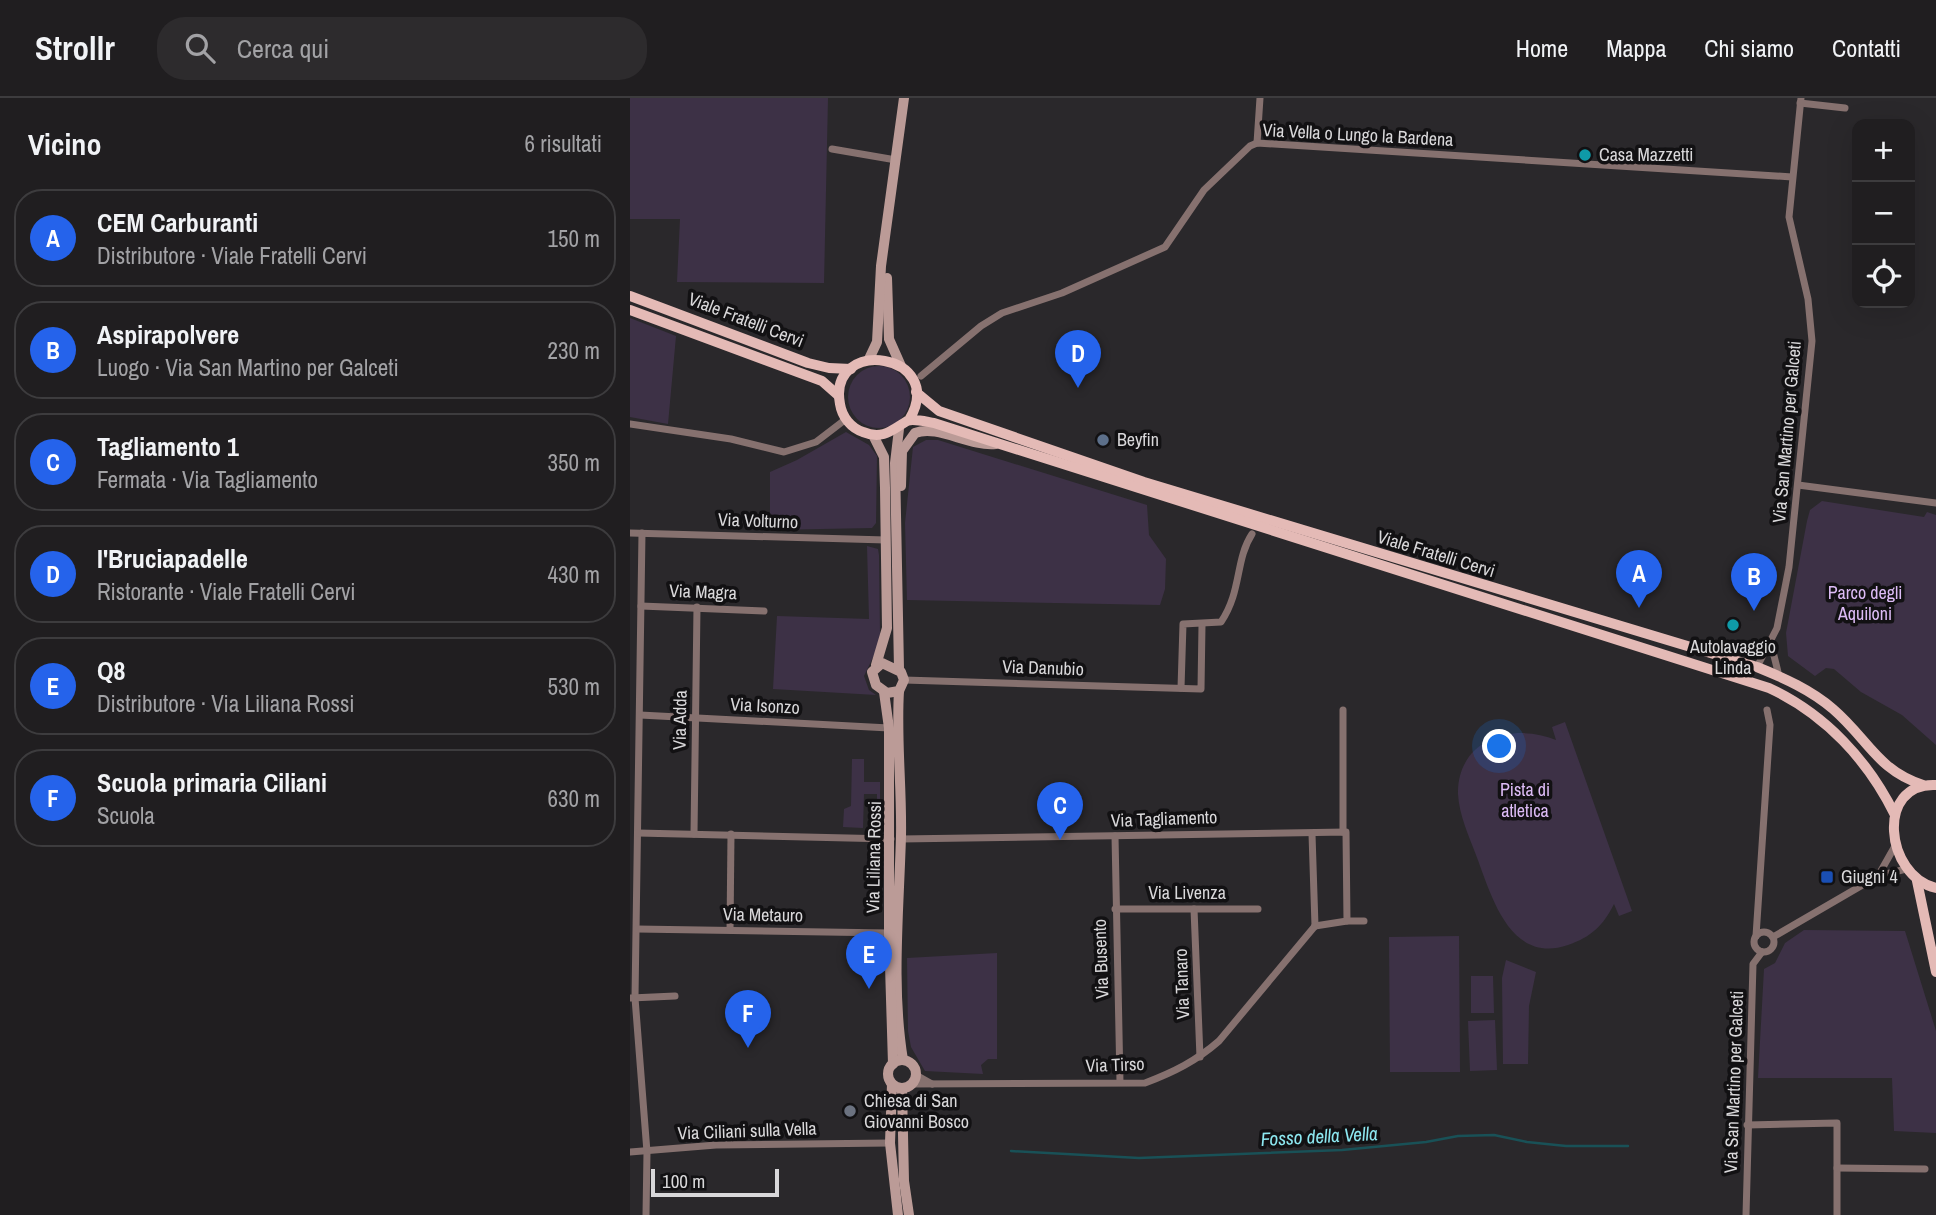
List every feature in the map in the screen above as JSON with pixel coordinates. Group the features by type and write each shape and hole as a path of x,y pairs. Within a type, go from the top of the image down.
{"main road":[{"name":"Viale Fratelli Cervi","path":"630,296 808,363 851,369"},
{"name":"Viale Fratelli Cervi","path":"630,310 822,381 839,396"},
{"path":"901,366 889,360 869,359 851,369 842,381 839,396 846,419 858,430 873,435 899,429 909,420 915,407 916,392"},
{"name":"Viale Fratelli Cervi","path":"901,366 909,375 916,392 939,411 1144,482 1757,667 1779,676 1831,707 1894,774 1923,785 1936,785"},
{"name":"Viale Fratelli Cervi","path":"909,420 934,423 1769,688 1797,701 1820,717 1879,783 1895,815 1895,846 1906,869 1917,881 1936,888"},
{"path":"1895,815 1898,802 1906,794 1923,785"},
{"path":"1917,881 1936,972"}],"street":[{"path":"869,359 877,342 881,266 886,246 904,98"},
{"path":"1257,143 1260,98"},
{"path":"1801,100 1845,108"},
{"name":"Via San Martino per Galceti","path":"1757,667 1771,644 1789,567 1812,341 1808,299 1789,217 1801,100"},
{"name":"Via Vella o Lungo la Bardena","path":"921,376 981,326 1002,313 1062,293 1165,247 1204,190 1250,146 1257,143 1792,177"},
{"path":"832,149 896,160"},
{"path":"886,246 888,339 901,366"},
{"path":"630,424 731,439 784,452 816,442 846,419"},
{"name":"Via Liliana Rossi","path":"899,429 895,454 901,674 896,839 899,1037 898,1062 888,1076 897,1086 903,1121 904,1181 909,1215"},
{"path":"895,507 901,485 902,451 915,433 929,430 976,445 996,444"},
{"path":"873,435 884,457 886,540 887,628 876,665 886,663 901,674"},
{"path":"1798,485 1936,503"},
{"name":"Via Volturno","path":"630,533 886,540"},
{"path":"642,533 637,929 632,998 647,1152 646,1215"},
{"path":"1202,625 1201,688 1181,688 1183,624 1221,622 1236,595 1246,543 1252,534"},
{"name":"Via Magra","path":"641,606 764,611"},
{"name":"Via Adda","path":"694,834 697,607"},
{"name":"Via San Martino per Galceti","path":"1771,644 1779,676"},
{"name":"Via Liliana Rossi","path":"876,665 872,678 884,692 890,729 896,839 888,933 898,1062"},
{"name":"Via Danubio","path":"901,674 1181,688"},
{"path":"884,692 899,691"},
{"path":"1343,710 1347,921"},
{"path":"1762,952 1754,944 1770,725 1767,710"},
{"name":"Via Isonzo","path":"640,715 890,729"},
{"name":"Via Tagliamento","path":"638,833 896,839 1344,832"},
{"path":"730,930 731,834"},
{"path":"1312,834 1315,926 1347,921 1364,922"},
{"name":"Via Busento","path":"1115,836 1120,1082"},
{"path":"1878,876 1895,846"},
{"path":"1756,936 1770,935 1878,876 1906,869"},
{"path":"1759,904 1761,923 1770,935"},
{"name":"Via Livenza","path":"1115,909 1258,909"},
{"name":"Via Tanaro","path":"1194,909 1200,1057"},
{"name":"Via Tirso","path":"914,1079 936,1086 1145,1083 1177,1071 1219,1041 1315,926"},
{"name":"Via Metauro","path":"637,929 888,933"},
{"name":"Via San Martino per Galceti","path":"1746,1215 1753,964 1762,952 1772,948 1770,935"},
{"path":"632,998 675,996"},
{"path":"898,1062 914,1067 914,1079 897,1086 890,1143 898,1215"},
{"path":"1747,1125 1837,1123 1837,1215"},
{"name":"Via Ciliani sulla Vella","path":"630,1152 716,1145 890,1143"},
{"path":"1837,1168 1925,1169"}],"green space":[{"path":"630,98 828,98 824,283 677,282 680,219 630,219"},
{"path":"630,318 676,336 668,424 630,417"},
{"path":"873,366 885,366 901,375 908,385 908,409 901,419 885,428 873,428 862,423 853,414 848,403 848,391 853,380 862,371"},
{"path":"846,432 869,445 877,456 876,523 872,528 770,530 770,472"},
{"path":"926,440 938,440 1147,505 1149,535 1166,559 1165,589 1160,605 907,600 905,523 913,447"},
{"name":"Parco degli Aquiloni","path":"1822,501 1924,517 1927,512 1936,515 1936,745 1902,715 1861,692 1834,669 1826,668 1815,676 1788,656 1786,633 1807,521 1810,510"},
{"path":"867,546 878,549 879,555 880,634 877,649 864,676 869,690 876,695 773,689 777,616 869,619"},
{"name":"Pista di atletica","path":"1565,722 1632,911 1619,916 1614,904 1601,925 1590,934 1568,945 1548,948 1531,945 1517,936 1496,906 1467,833 1458,794 1460,775 1477,748 1506,735 1523,733 1556,740 1552,727"},
{"path":"852,759 864,759 864,782 880,782 880,831 871,831 871,826 877,825 877,794 864,794 863,828 843,827 844,809 851,806"},
{"path":"1804,930 1905,931 1936,1031 1936,1133 1894,1131 1892,1078 1758,1078 1764,969 1775,963 1785,943"},
{"path":"1459,936 1460,1072 1390,1072 1389,937"},
{"path":"997,953 997,1059 988,1059 981,1065 983,1074 925,1071 911,1047 908,1031 907,958"},
{"path":"1506,960 1536,972 1529,1006 1528,1064 1503,1064 1502,978"},
{"path":"1471,976 1493,976 1494,1013 1471,1013"},
{"path":"1495,1020 1497,1070 1470,1071 1468,1021"}],"waterway":[{"name":"Fosso della Vella","path":"1011,1151 1139,1158 1342,1150 1426,1142 1458,1136 1494,1135 1566,1146 1628,1146"}],"place":[{"name":"Casa Mazzetti","path":"1585,155"},
{"name":"I'Bruciapadelle","path":"1078,388"},
{"name":"Beyfin","path":"1103,440"},
{"name":"CEM Carburanti","path":"1639,608"},
{"name":"Aspirapolvere","path":"1754,611"},
{"name":"Autolavaggio Linda","path":"1733,625"},
{"name":"Tagliamento 1","path":"1060,840"},
{"name":"Giugni 4","path":"1827,877"},
{"name":"Q8","path":"869,989"},
{"name":"Scuola primaria Ciliani","path":"748,1048"},
{"name":"Chiesa di San Giovanni Bosco","path":"850,1111"}]}
